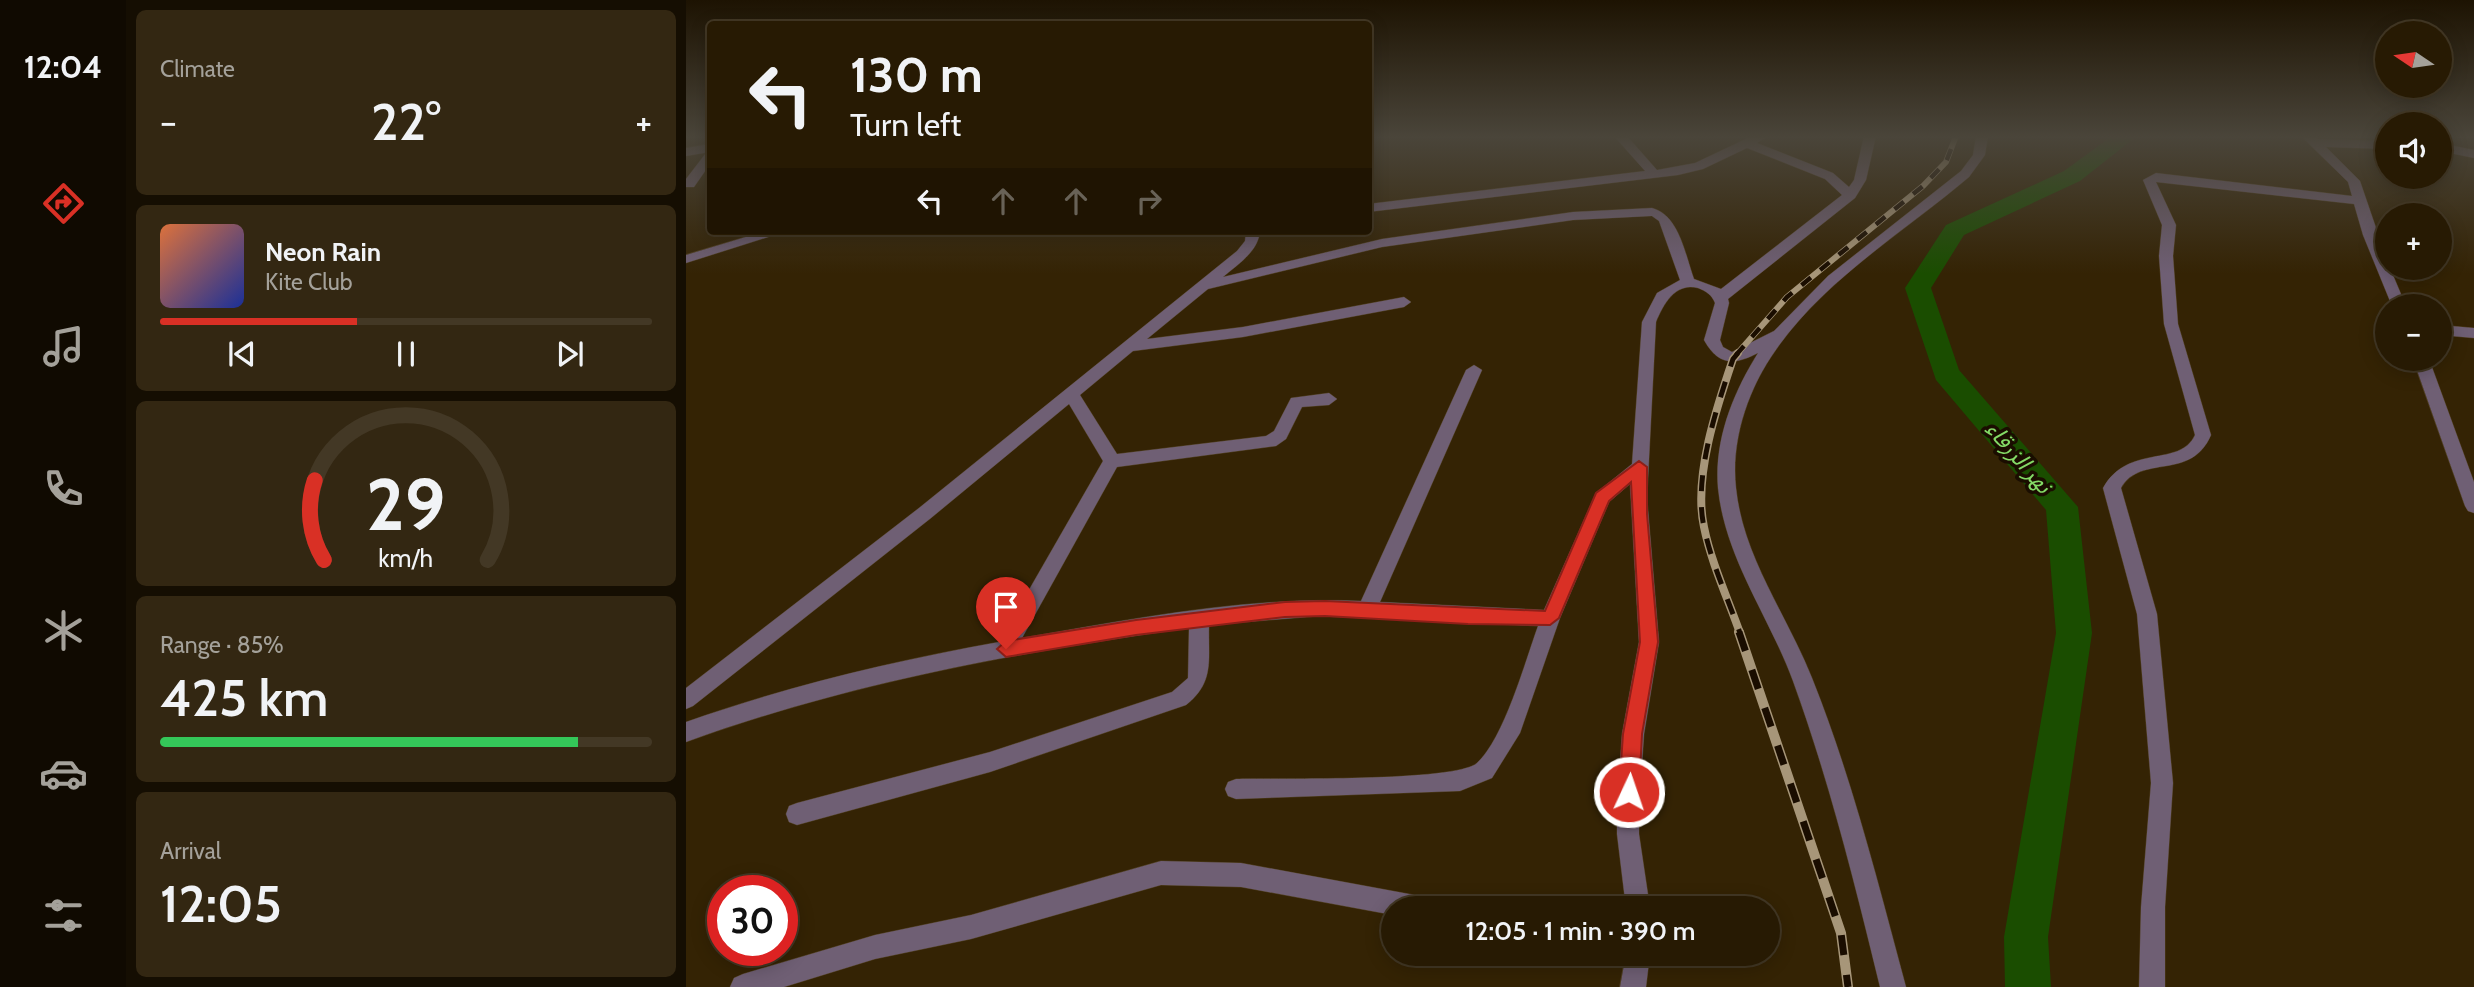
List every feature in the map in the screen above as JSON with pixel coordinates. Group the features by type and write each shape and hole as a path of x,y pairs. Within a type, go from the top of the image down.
{"street":[{"path":"1372,208 1586,182"},
{"path":"1836,182 1850,195"},
{"path":"1721,297 1850,195 1859,182"},
{"path":"1893,987 1831,766 1801,677 1731,517 1727,475 1736,412 1745,387 1780,333 1817,293 1955,182"},
{"path":"2151,182 2169,225 2166,256 2171,324 2203,435 2201,443 2187,455 2141,465 2114,480 2112,488 2147,614 2162,783 2153,906 2152,987"},
{"path":"2199,182 2360,201"},
{"path":"2354,182 2370,235 2394,294"},
{"path":"1202,286 1382,243 1573,216 1646,212 1660,214 1665,220 1688,282"},
{"path":"710,251 720,235"},
{"path":"686,259 766,235"},
{"path":"686,700 925,513 1202,286 1248,247 1252,235"},
{"path":"1636,896 1628,834 1628,808 1633,734 1646,669 1650,628 1640,526 1639,467 1649,322 1659,297 1672,287 1688,282 1710,287 1721,297 1722,303 1712,340 1728,358 1738,358 1780,333"},
{"path":"1126,347 1243,332 1404,302"},
{"path":"2452,331 2474,333"},
{"path":"1366,611 1474,370"},
{"path":"2425,371 2474,506"},
{"path":"1070,392 1089,418 1112,461"},
{"path":"1112,461 1270,442 1280,435 1297,402 1329,399"},
{"path":"1006,649 1112,461"},
{"path":"1236,789 1408,785 1460,781 1477,776 1489,767 1514,726 1550,618 1602,498 1639,467"},
{"path":"686,732 826,690 1006,649 1199,619 1285,610 1550,618"},
{"path":"797,814 897,791 1006,760 1179,699 1194,687 1198,678 1199,619"},
{"path":"744,987 875,947 971,927 1161,873 1202,872 1253,877 1381,901"},
{"path":"1633,987 1636,966"}],"waterway":[{"name":"نهر الزرقاء","path":"2028,987 2026,937 2074,633 2062,507 1946,373 1918,288 1955,230 2059,182"}],"railway":[{"path":"1736,355 1787,297 1927,182"},
{"path":"1738,353 1733,359 1708,442 1701,507 1711,554 1740,633"},
{"path":"1739,632 1841,933 1848,987"}],"route":[{"path":"1006,649 1199,619 1285,610 1325,608 1468,617 1550,618 1584,546 1602,498 1639,467 1639,514 1650,628 1633,734 1629,792"}]}
